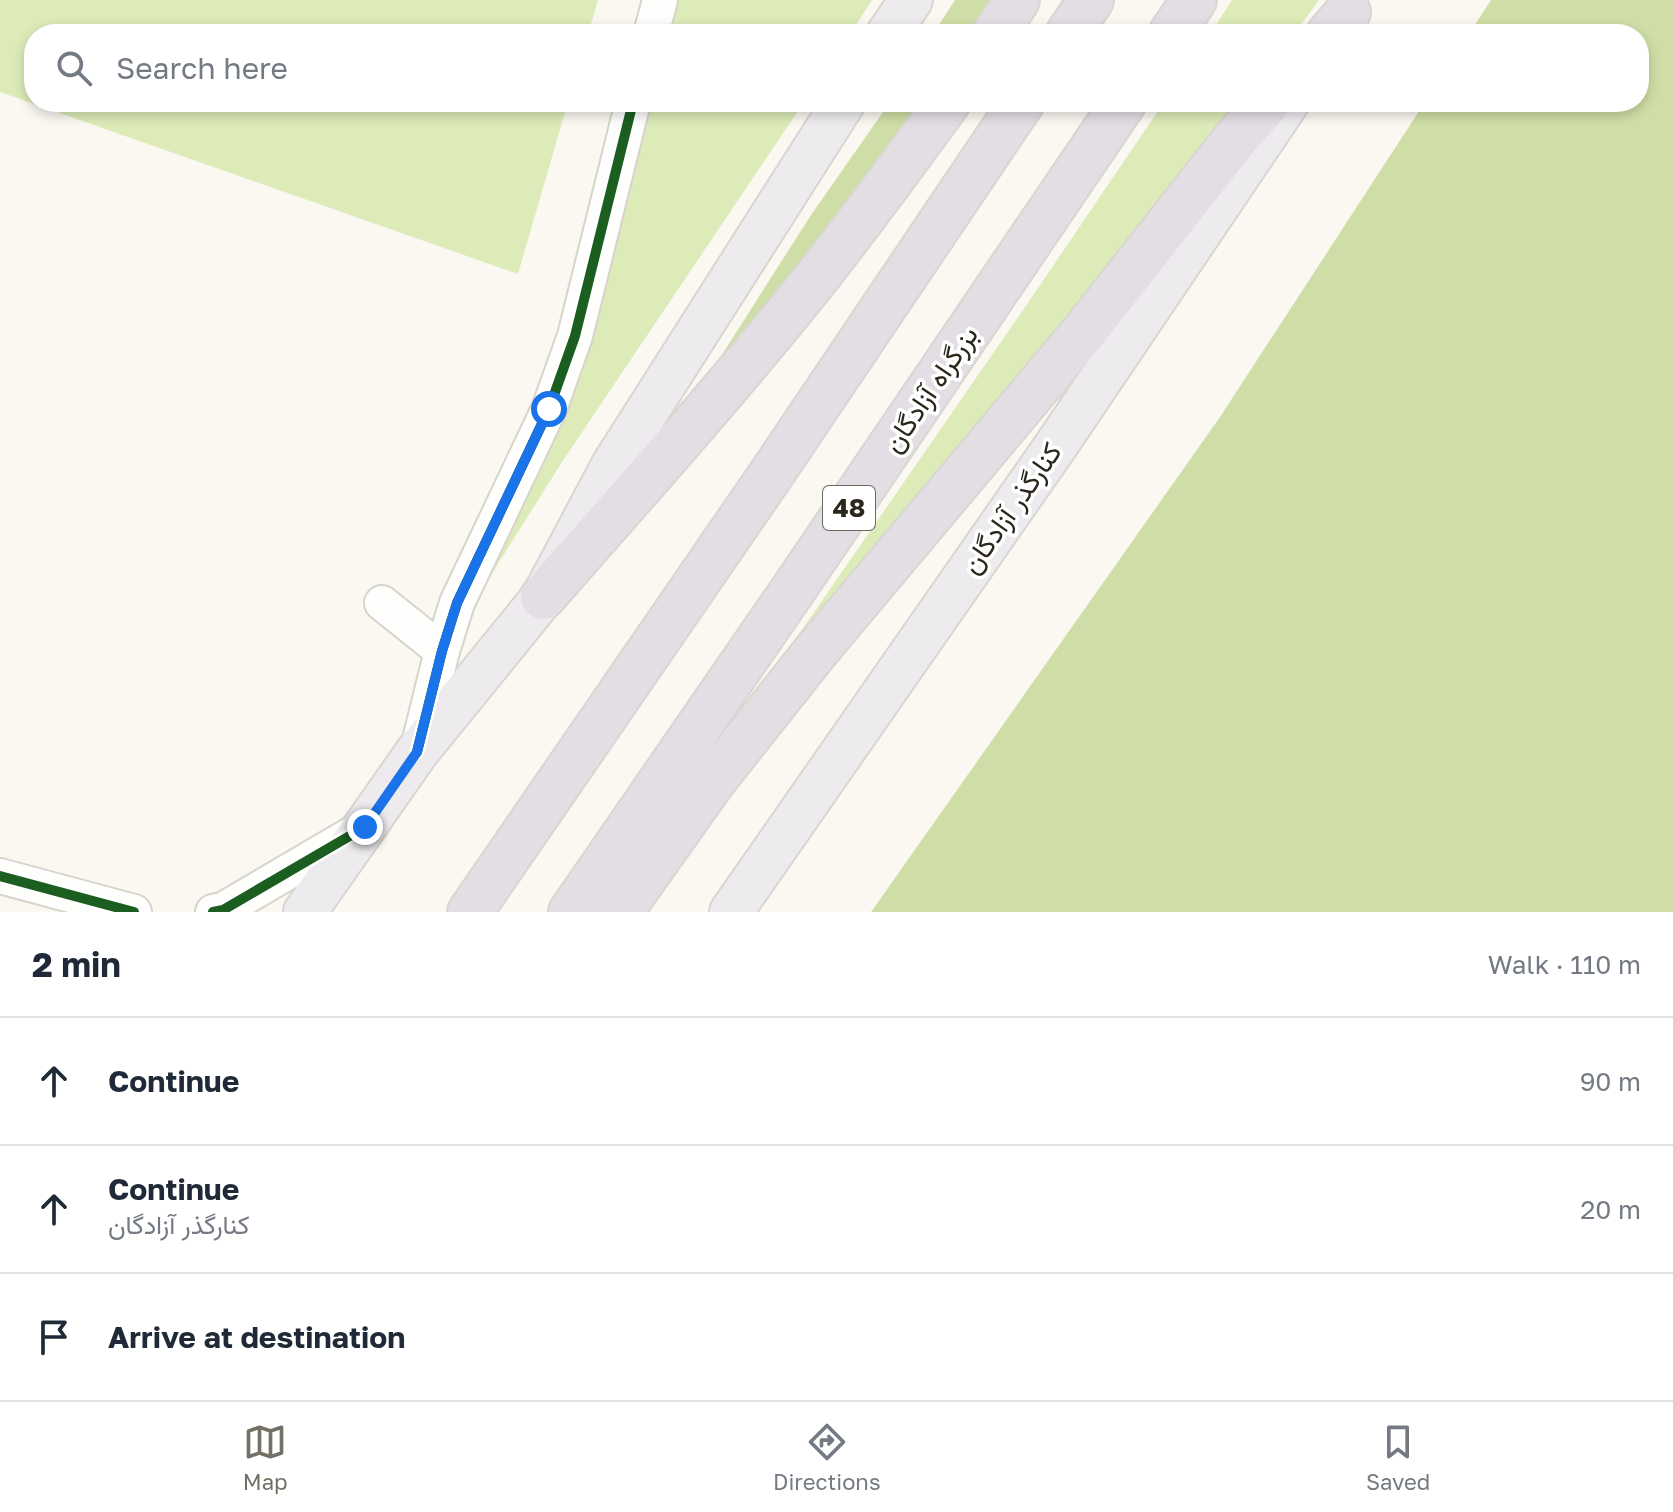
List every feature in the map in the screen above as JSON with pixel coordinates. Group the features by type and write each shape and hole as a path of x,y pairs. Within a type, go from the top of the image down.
{"highway":[{"path":"1001,24 1017,0"},
{"path":"1075,24 1091,0"},
{"path":"1178,24 1194,0"},
{"path":"543,597 808,288 941,112"},
{"path":"470,912 1015,112"},
{"name":"بزرگراه آزادگان","path":"571,912 767,630 1117,112"},
{"path":"620,912 713,781 816,651 1083,333 1259,112"}],"main road":[{"path":"895,24 911,0"},
{"path":"305,912 417,752 543,597 613,465 838,112"},
{"name":"کنارگذر آزادگان","path":"731,912 1055,447 1281,112"}],"street":[{"path":"654,24 660,0"},
{"path":"417,752 457,603 549,409 575,336 631,112"},
{"path":"382,603 442,651"},
{"path":"213,912 223,910 365,827"},
{"path":"0,876 134,912"},
{"path":"0,886 52,912"}],"green space":[{"path":"0,0 598,0 591,24 24,24 24,100 0,92"},
{"path":"677,0 872,0 856,24 671,24"},
{"path":"955,0 1004,0 987,24 939,24"},
{"path":"1232,0 1319,0 1301,24 1216,24"},
{"path":"1491,0 1673,0 1673,912 871,912 1220,417 1418,112 1649,112 1649,24 1475,24"},
{"path":"57,112 565,112 518,274"},
{"path":"647,112 797,112 562,462 471,607 542,468 567,407"},
{"path":"883,112 927,112 700,389 811,215"},
{"path":"1157,112 1237,112 736,725"}],"cycle path":[{"path":"417,752 457,603 549,409 575,336 631,112"},
{"path":"213,912 223,910 365,827"},
{"path":"0,876 134,912"}],"route":[{"path":"365,827 417,752 457,603 549,409"}]}
